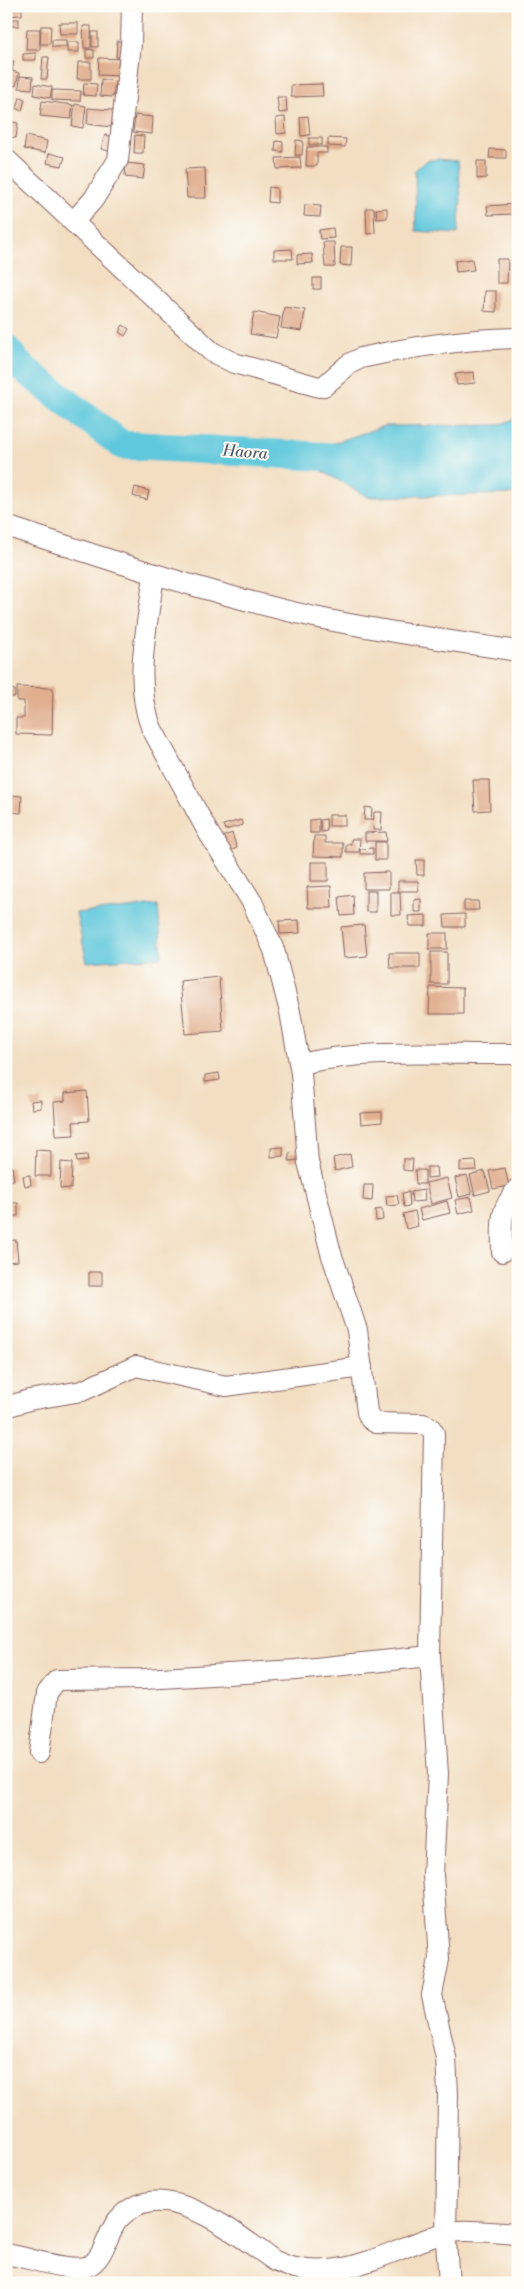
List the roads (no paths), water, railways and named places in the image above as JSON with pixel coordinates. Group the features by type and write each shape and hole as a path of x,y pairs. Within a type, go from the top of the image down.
{"street":[{"path":"73,222 93,200 118,160 131,44 132,6"},
{"path":"6,159 212,352 234,363 308,385 324,386 354,360 412,346 467,339 518,338"},
{"path":"6,526 154,575 327,620 389,632 518,651"},
{"path":"154,575 143,664 142,689 144,708 151,727 208,832 252,902 274,950 290,1012 300,1064 308,1162 332,1253 357,1330 370,1419 376,1423 423,1424 430,1427 434,1433 430,1656 438,1774 433,1874 439,1959 432,1995 446,2058 448,2093 446,2237 448,2278"},
{"path":"300,1064 325,1059 391,1053 518,1054"},
{"path":"502,1252 502,1212 506,1202 518,1188"},
{"path":"6,1408 29,1400 82,1391 136,1366 226,1386 362,1367"},
{"path":"39,1753 47,1693 57,1680 144,1679 296,1670 430,1656"},
{"path":"6,2254 29,2257 64,2267 88,2266 96,2260 118,2219 147,2202 174,2204 198,2211 275,2261 288,2266 310,2270 342,2270 446,2237 518,2234"}],"water":[{"path":"436,159 458,161 461,200 458,234 416,231 415,170 426,161"},
{"path":"518,418 518,494 368,497 295,456 384,426 497,425"},
{"path":"158,905 162,957 87,962 76,913"}],"waterway":[{"name":"Haora","path":"6,349 19,365 122,445 334,457"}]}
